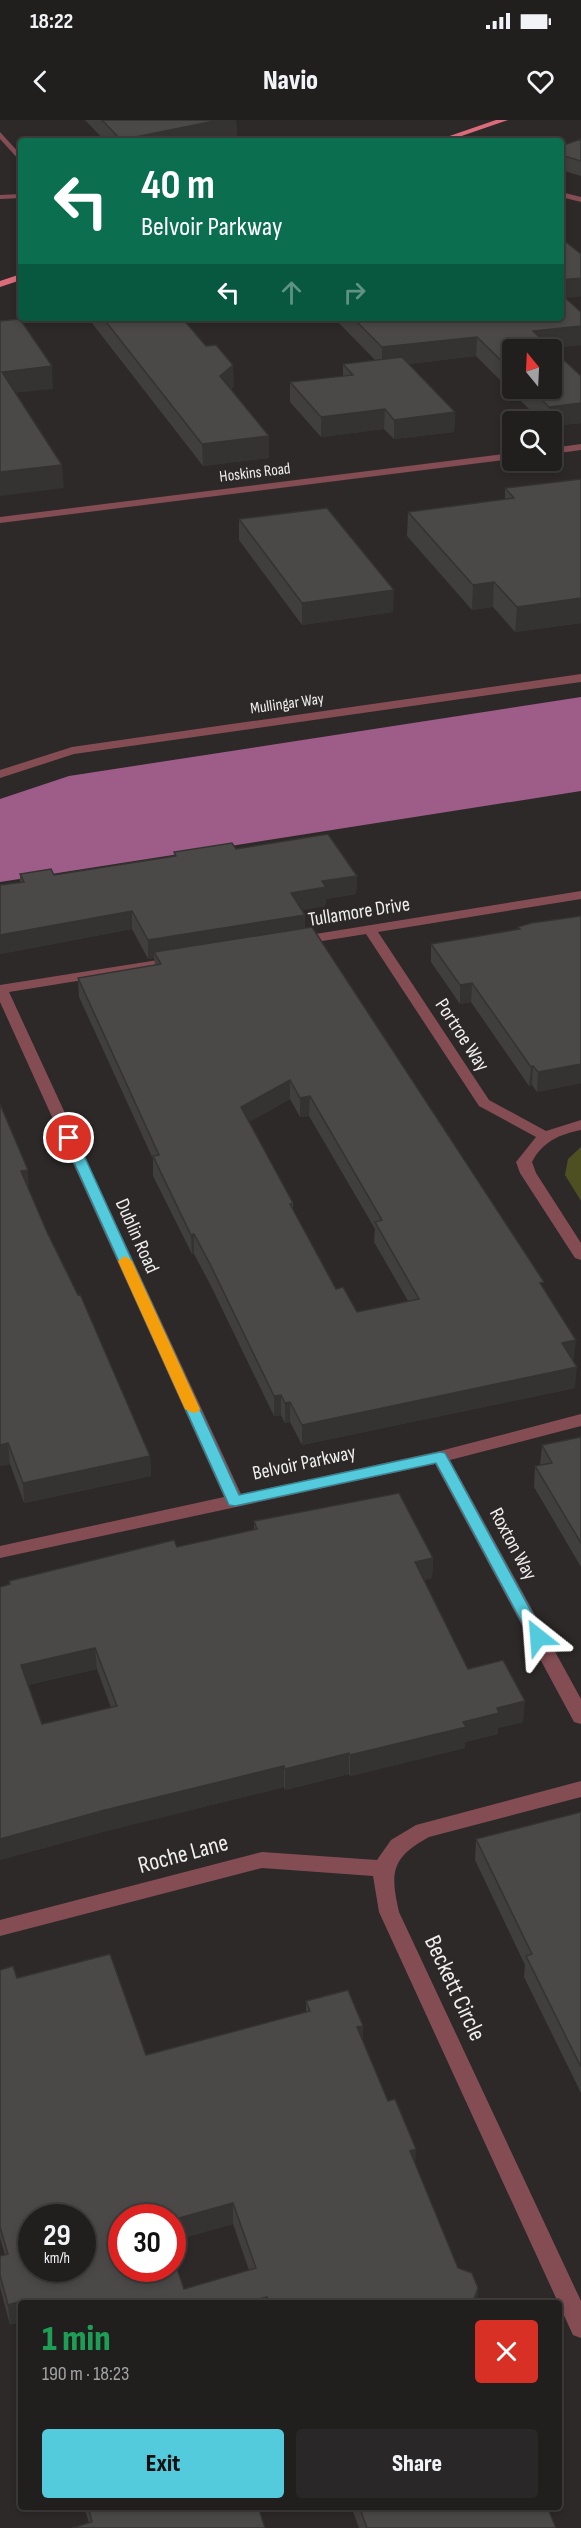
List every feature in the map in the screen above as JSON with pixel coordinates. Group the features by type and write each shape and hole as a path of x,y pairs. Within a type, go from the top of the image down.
{"main road":[{"path":"448,138 504,120"},
{"path":"466,138 473,130"},
{"path":"0,284 18,278"}],"street":[{"path":"0,134 18,156"},
{"path":"564,195 581,200"},
{"path":"0,197 18,196"},
{"path":"562,450 581,447"},
{"name":"Hoskins Road","path":"0,520 502,457"},
{"name":"Mullingar Way","path":"0,774 72,751 581,678"},
{"name":"Tullamore Drive","path":"278,945 581,895"},
{"name":"Portroe Way","path":"370,930 484,1103 545,1136"},
{"path":"1,989 186,959"},
{"name":"Dublin Road","path":"1,989 235,1501"},
{"path":"581,1125 545,1136 530,1149 524,1161 528,1173 581,1254"},
{"name":"Belvoir Parkway","path":"0,1552 440,1457 581,1420"},
{"name":"Roxton Way","path":"440,1457 581,1717"},
{"path":"383,1869 393,1852 406,1840 423,1831 581,1789"},
{"name":"Roche Lane","path":"0,1928 261,1860 383,1869"},
{"name":"Beckett Circle","path":"383,1869 384,1892 390,1912 581,2327"}],"green space":[{"path":"581,1147 581,1201 565,1175 568,1159"}],"shaded area":[{"path":"581,697 581,791 0,882 0,799 69,776"}],"building":[{"path":"102,120 219,120 131,138 119,138"},
{"path":"581,139 581,161 564,156 564,145"},
{"path":"564,240 581,254 581,278 564,280"},
{"path":"564,297 581,312 581,326 533,331 542,339 502,339 502,361 477,337 382,347 356,321 564,321"},
{"path":"18,319 21,321 52,366 2,372 62,465 0,472 0,321"},
{"path":"105,321 185,321 206,346 216,345 233,365 220,376 269,436 202,444"},
{"path":"402,357 455,412 394,420 385,409 321,417 290,382 353,375 343,364"},
{"path":"562,358 581,376 581,403 549,407 541,399 562,399"},
{"path":"581,479 581,598 517,607 494,582 473,585 408,512 514,498 505,488"},
{"path":"327,508 394,590 302,603 239,519"},
{"path":"328,834 357,876 322,881 326,887 291,893 305,915 148,940 132,911 0,935 0,885 24,882 20,874 51,869 54,875 176,856 174,852 232,843 236,849"},
{"path":"581,916 581,1064 538,1072 533,1066 531,1067 472,983 460,985 431,944 520,929 518,927 531,923"},
{"path":"312,927 544,1282 540,1283 576,1340 562,1343 577,1367 302,1425 290,1402 285,1403 281,1395 274,1396 210,1264 194,1234 191,1235 153,1156 159,1155 78,978 161,964 154,952","holes":["290,1080 300,1098 310,1096 382,1220 375,1222 419,1299 357,1312 343,1287 336,1289 241,1107"]},
{"path":"0,1104 28,1170 21,1171 47,1232 78,1295 80,1294 150,1456 23,1483 8,1443 0,1445"},
{"path":"581,1437 581,1543 535,1466 552,1463 542,1445"},
{"path":"399,1493 433,1558 415,1562 468,1669 503,1660 525,1701 497,1708 499,1713 463,1722 466,1727 285,1769 284,1766 105,1810 0,1839 0,1587 10,1584 9,1581 174,1540 177,1547 257,1529 254,1521","holes":["95,1648 117,1706 42,1724 21,1665"]},
{"path":"581,1812 581,2067 526,1956 532,1954 476,1839"},
{"path":"110,1954 146,2055 310,2011 306,2001 348,1990 363,2026 357,2027 388,2101 395,2099 416,2149 410,2151 458,2268 472,2273 478,2288 474,2300 268,2300 267,2297 256,2300 18,2300 18,2302 8,2305 0,2275 0,2256 8,2254 0,2227 0,1970 13,1966 17,1978"},
{"path":"89,2510 259,2510 265,2528 72,2528 92,2522"},
{"path":"360,2510 549,2510 556,2528 367,2528"}],"slow traffic":[{"path":"125,1261 193,1409"}],"route":[{"path":"69,1138 235,1501 440,1457 538,1637"}]}
